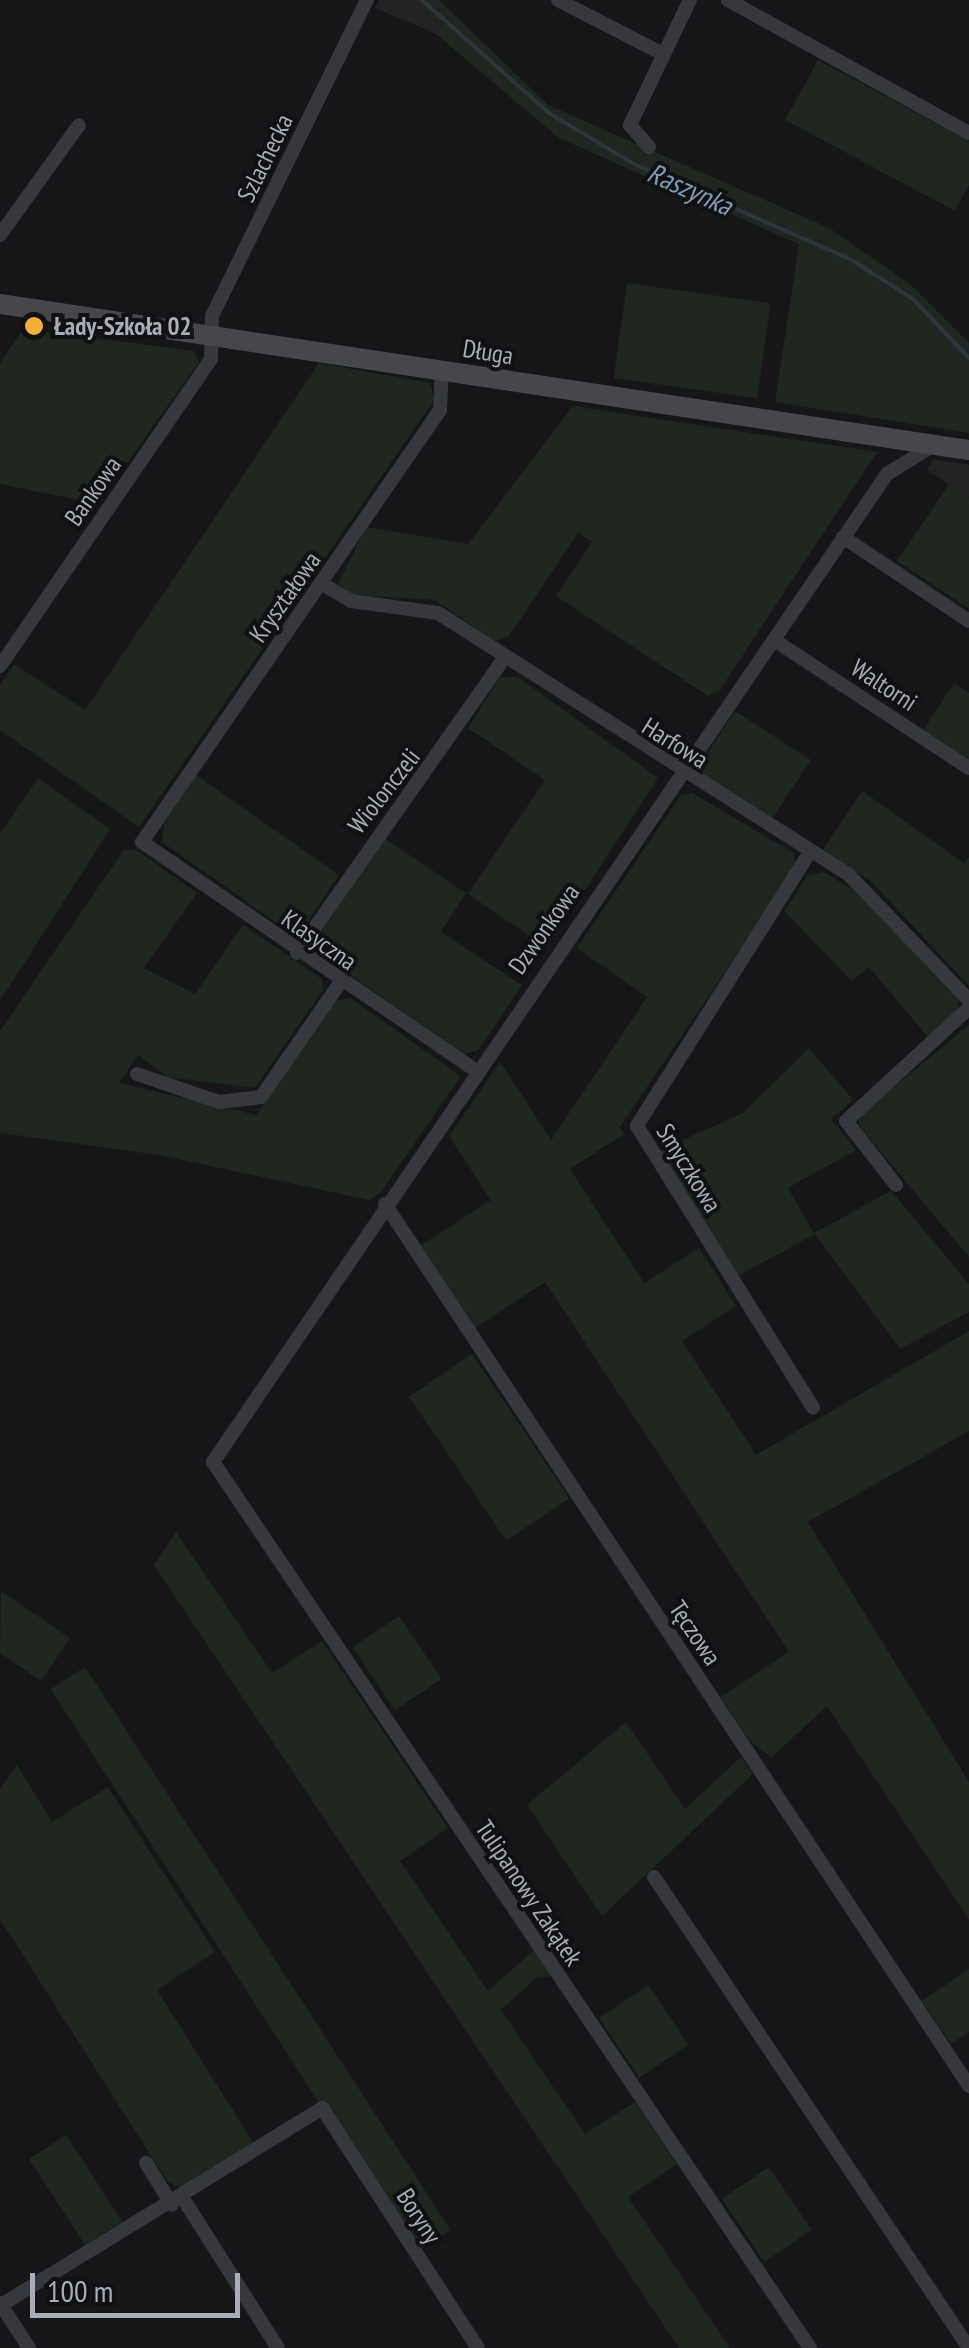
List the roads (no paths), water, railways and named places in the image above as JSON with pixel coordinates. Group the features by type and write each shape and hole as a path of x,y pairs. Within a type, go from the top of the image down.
{"street":[{"name":"Szlachecka","path":"210,338 214,310 367,0"},
{"path":"558,0 663,54"},
{"path":"649,147 630,131 690,0"},
{"path":"728,0 969,133"},
{"path":"0,234 79,125"},
{"name":"Długa","path":"0,304 969,450"},
{"name":"Bankowa","path":"0,666 210,362 210,338"},
{"name":"Kryształowa","path":"142,842 440,410 442,370"},
{"name":"Dzwonkowa","path":"212,1462 474,1070 843,537 896,464 935,444"},
{"path":"843,537 969,621"},
{"name":"Harfowa","path":"322,584 362,603 430,609 681,774 810,852 880,901 969,1000"},
{"name":"Waltorni","path":"774,640 969,768"},
{"name":"Wiolonczeli","path":"297,953 505,657"},
{"name":"Klasyczna","path":"142,842 340,983 474,1070"},
{"name":"Smyczkowa","path":"810,852 637,1126 814,1408"},
{"path":"138,1074 219,1102 261,1097 340,983"},
{"path":"896,1185 846,1121 969,1008"},
{"name":"Tęczowa","path":"385,1204 969,2086"},
{"name":"Tulipanowy Zakątek","path":"212,1462 810,2348"},
{"path":"654,1877 969,2348"},
{"name":"Boryny","path":"178,2203 322,2108 478,2348"},
{"path":"146,2162 278,2348"},
{"path":"29,2348 1,2304 178,2203"}],"waterway":[{"name":"Raszynka","path":"422,0 549,113 636,165 850,259 913,299 969,358"}],"place":[{"name":"Łady-Szkoła 02","path":"34,326"}]}
